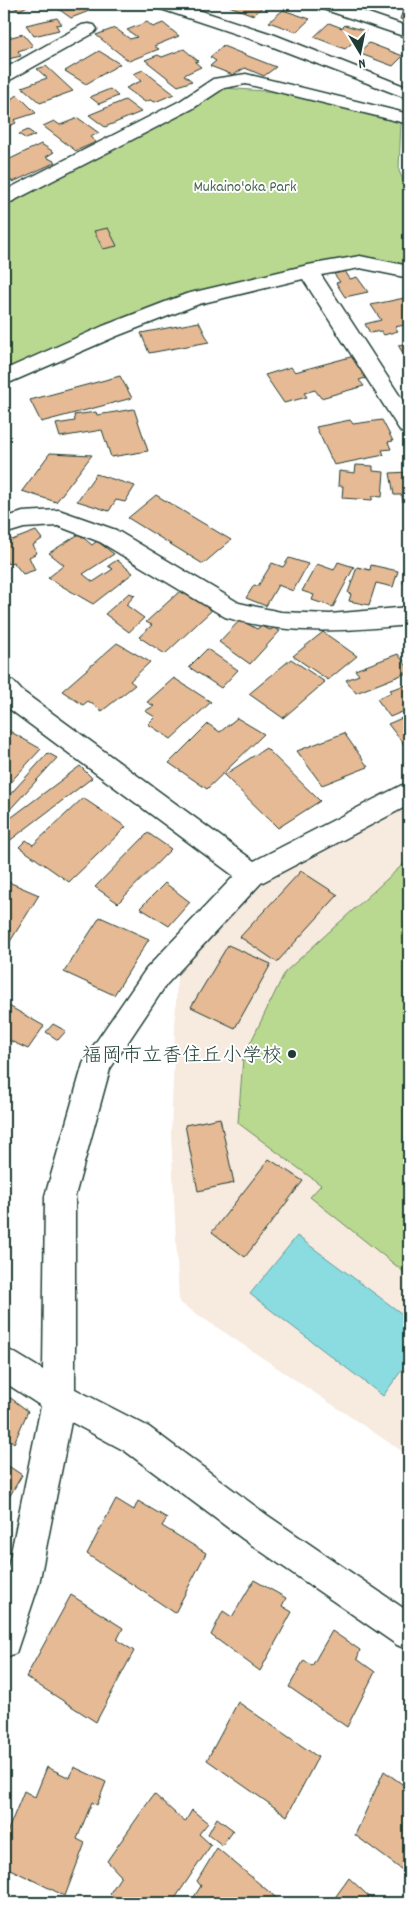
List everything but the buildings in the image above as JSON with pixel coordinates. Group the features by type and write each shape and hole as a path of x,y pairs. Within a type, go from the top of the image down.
{"street":[{"path":"164,4 269,39 409,94"},
{"path":"326,4 374,11 409,33"},
{"path":"4,76 88,29"},
{"path":"4,198 186,104 218,83 246,79 409,118"},
{"path":"4,378 110,331 193,298 308,271 360,262 409,272"},
{"path":"308,271 409,428"},
{"path":"4,526 23,520 59,518 108,536 233,611 281,621 330,624 409,616"},
{"path":"4,688 13,698 252,875"},
{"path":"4,1641 22,1584 59,1398 60,1196 97,1064 156,977 252,875 409,793"},
{"path":"4,1364 59,1398 137,1440 255,1527 409,1633"}],"shaded area":[{"name":"福岡市立香住丘小学校","path":"409,804 409,1456 179,1302 171,1134 177,975 260,883"}],"green space":[{"name":"Mukaino'oka Park","path":"224,88 278,92 401,121 399,171 409,193 409,266 361,257 192,294 4,375 4,207"},
{"path":"409,859 409,1276 310,1197 321,1185 238,1123 243,1058 285,972"}],"water":[{"path":"297,1236 409,1319 409,1360 383,1396 250,1294"}],"place":[{"name":"福岡市立香住丘小学校","path":"292,1054"}]}
